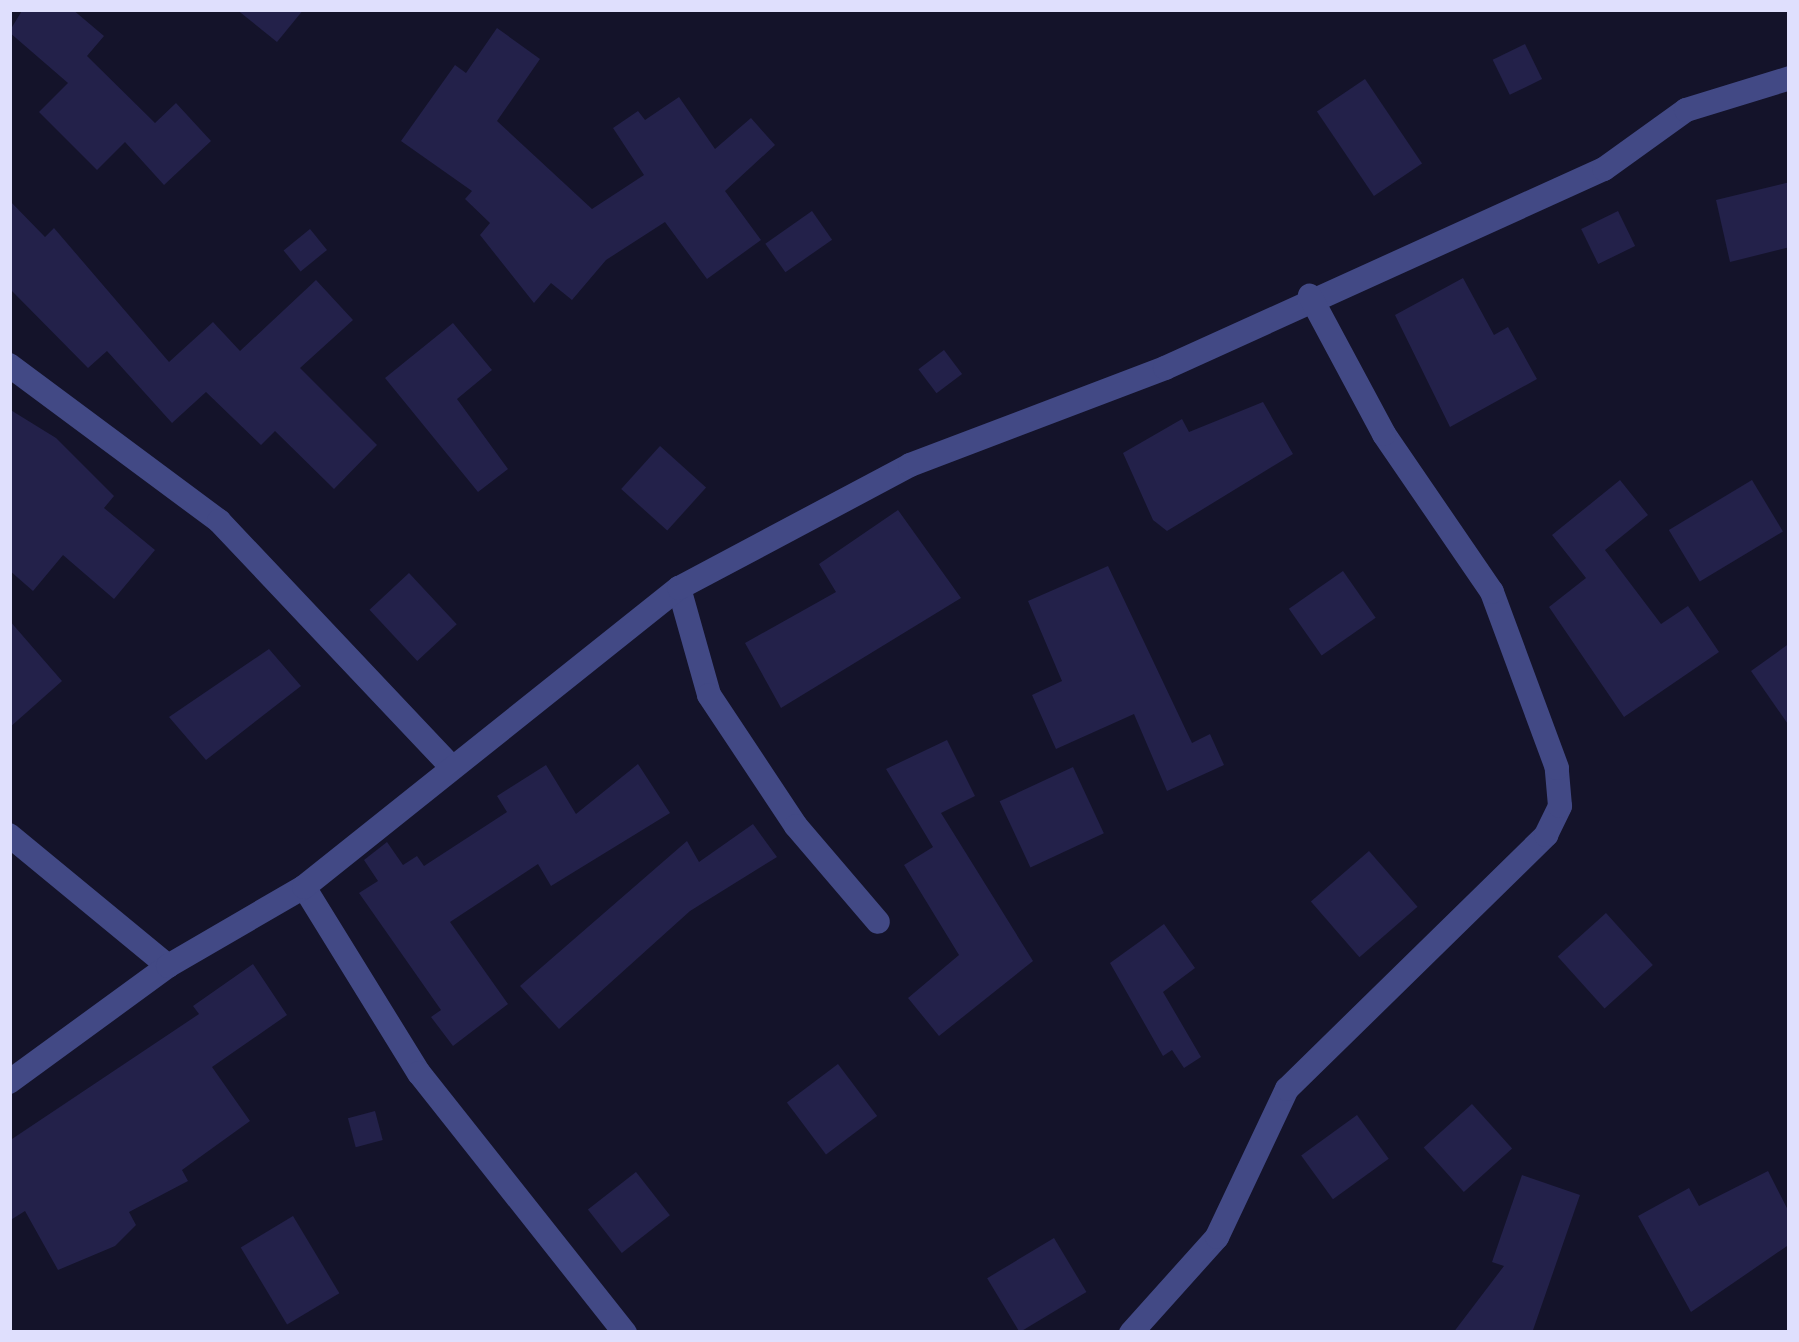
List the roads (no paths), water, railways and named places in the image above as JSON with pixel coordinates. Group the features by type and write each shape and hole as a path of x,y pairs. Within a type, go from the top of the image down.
{"street":[{"path":"9,1082 169,966 304,887 450,765 679,588 910,465 1026,429 1310,296 1604,169 1685,110 1790,78"},
{"path":"1131,1333 1217,1237 1287,1089 1546,835 1560,806 1557,768 1492,592 1384,434 1310,296"},
{"path":"9,365 220,521 450,765"},
{"path":"679,588 709,695 796,826 878,922"},
{"path":"9,835 169,966"},
{"path":"304,887 419,1073 593,1300 625,1333"},
{"path":"592,1333 593,1300"}]}
